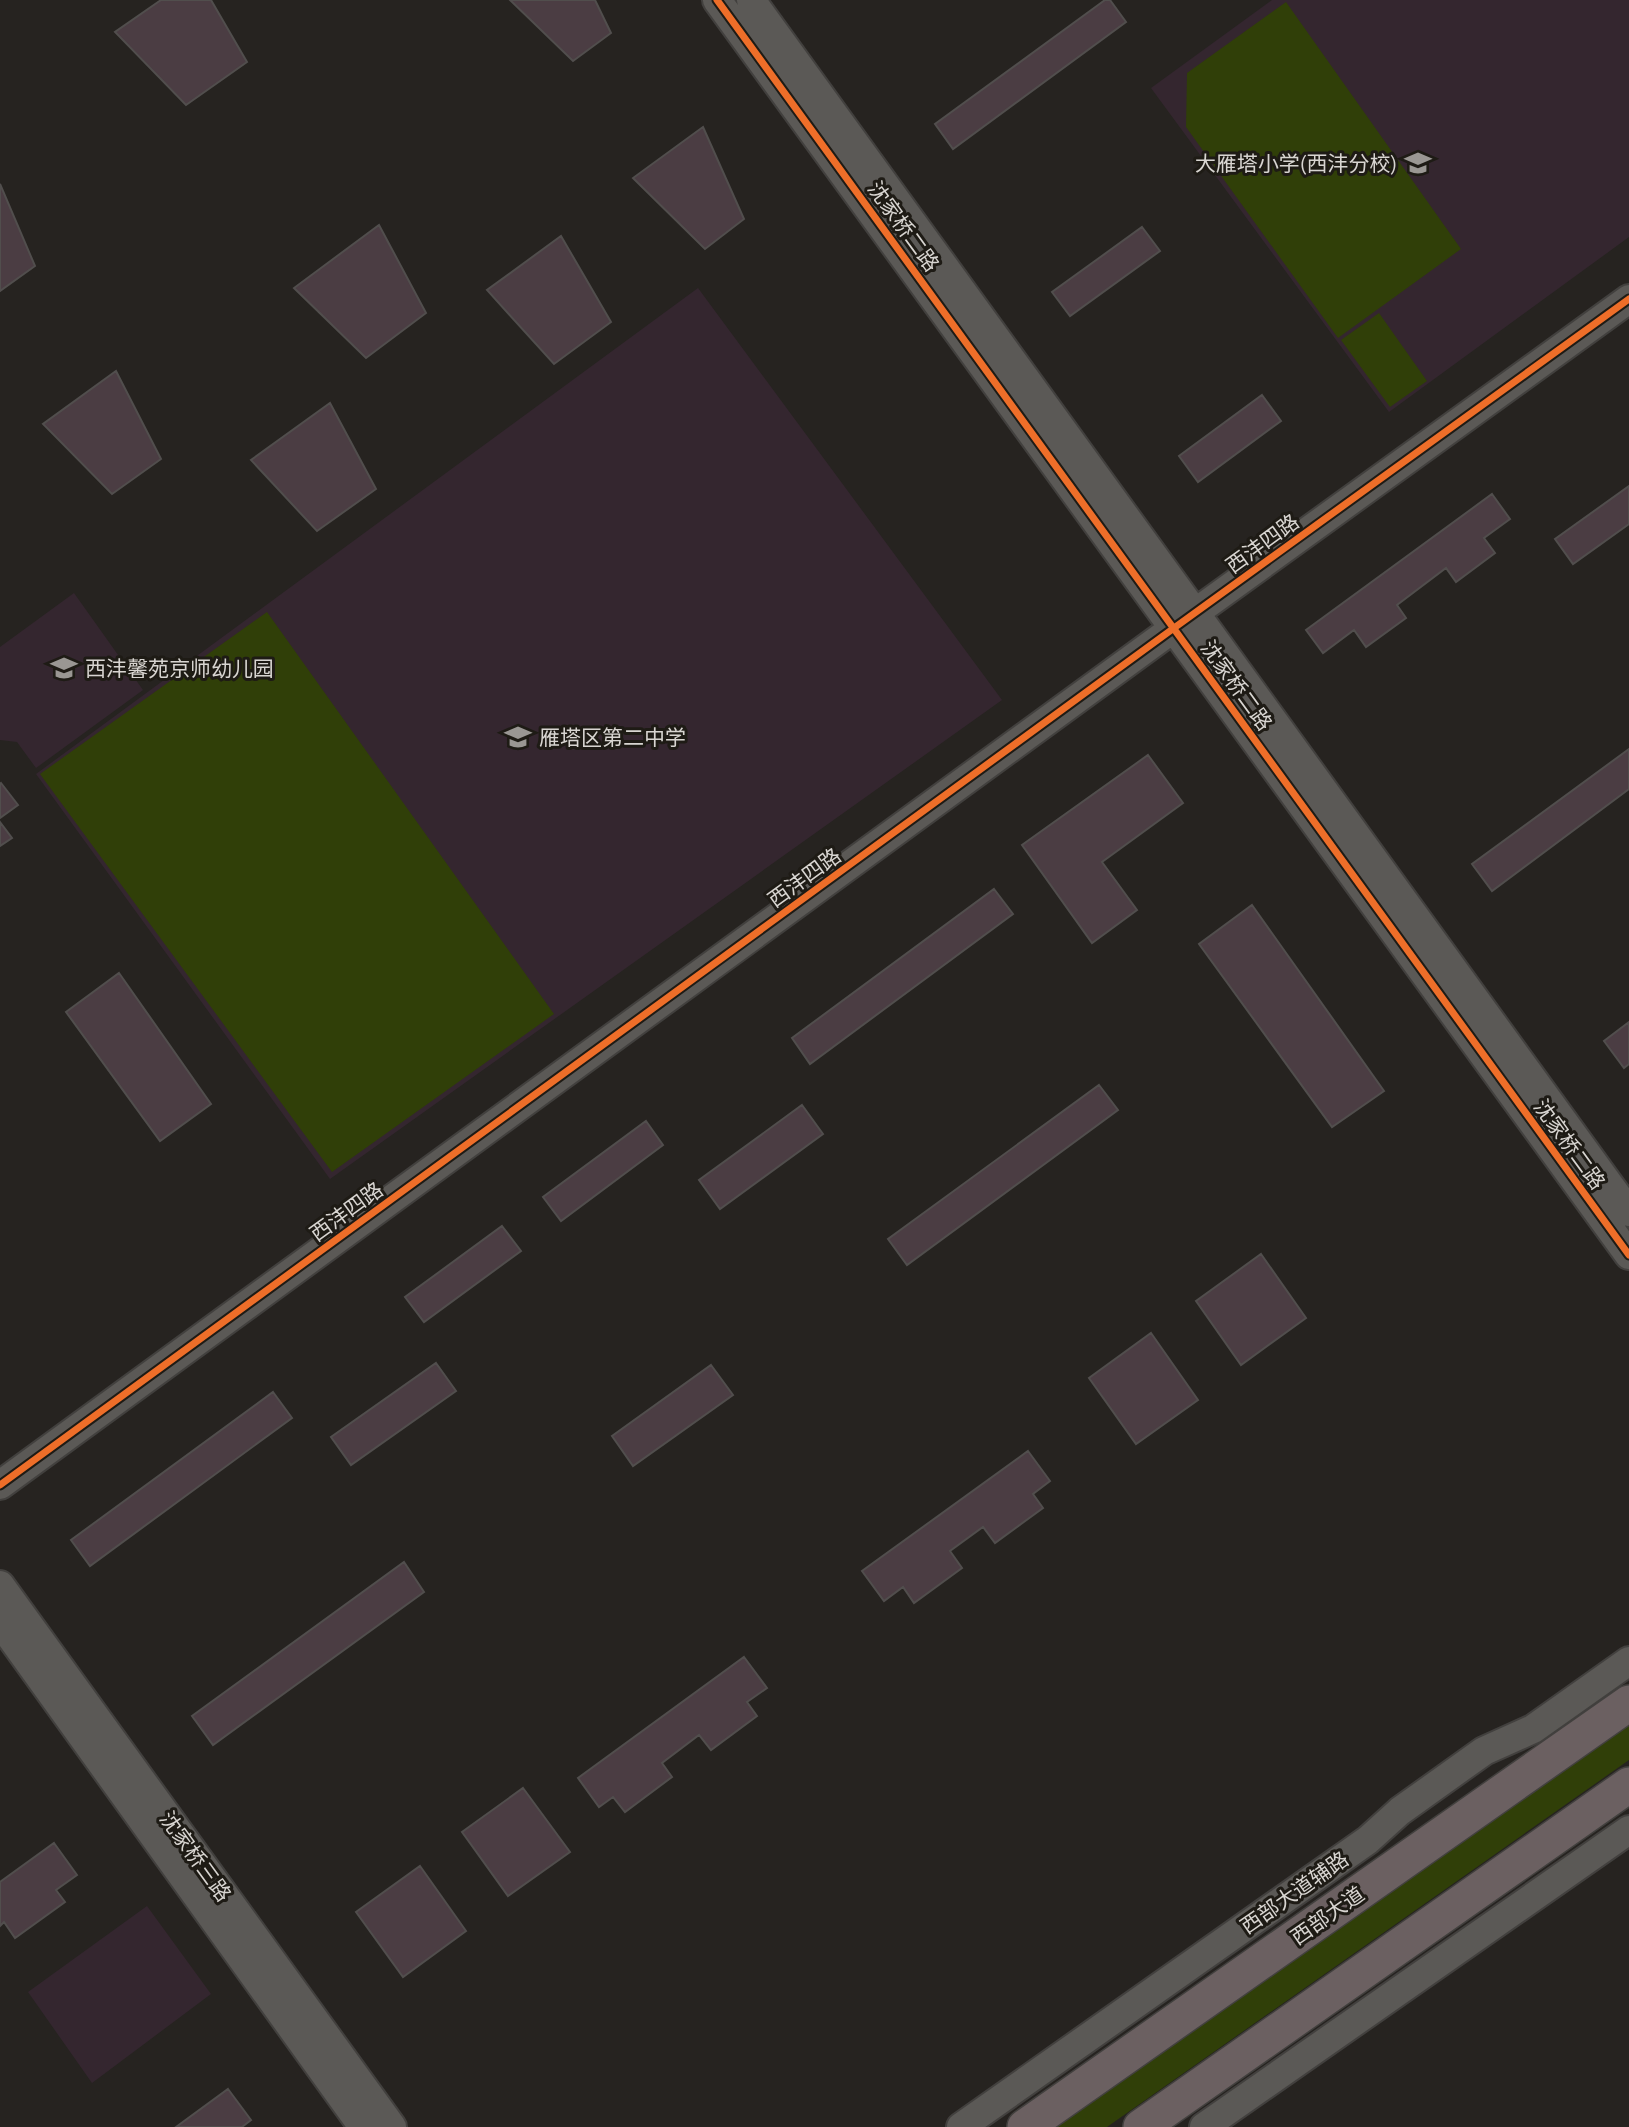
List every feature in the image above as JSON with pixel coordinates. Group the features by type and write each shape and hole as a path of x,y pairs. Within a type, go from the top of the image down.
{"main road":[{"name":"西部大道","path":"1025,2127 1629,1703"},
{"path":"1141,2127 1629,1785"}],"street":[{"name":"沈家桥二路","path":"717,0 1629,1212"},
{"name":"沈家桥二路","path":"751,0 1629,1255"},
{"name":"西沣四路","path":"0,1485 1629,299"},
{"name":"沈家桥三路","path":"0,1586 392,2127"},
{"name":"沈家桥三路","path":"0,1622 363,2127"},
{"name":"西部大道辅路","path":"961,2127 1368,1840 1400,1811 1484,1751 1533,1729 1629,1661"},
{"path":"1204,2127 1629,1830"}],"shaded area":[{"name":"大雁塔小学(西沣分校)","path":"1272,0 1629,0 1629,237 1389,412 1151,88"},
{"name":"雁塔区第二中学","path":"698,288 1002,700 330,1179 36,774"},
{"name":"西沣馨苑京师幼儿园","path":"74,593 143,690 36,768 17,742 0,740 0,647"},
{"path":"147,1906 211,1994 92,2083 28,1992"}],"green space":[{"path":"1286,2 1461,249 1338,338 1186,127 1187,73"},
{"path":"1379,313 1427,381 1390,407 1341,340"},
{"path":"267,612 554,1014 332,1172 40,774"},
{"path":"1629,1724 1629,1760 1107,2127 1055,2127"}],"building":[{"path":"161,0 211,0 247,62 186,105 115,32"},
{"path":"510,0 595,0 611,33 573,61"},
{"path":"1105,0 1110,0 1126,22 953,149 935,124"},
{"path":"703,127 744,219 705,249 633,178"},
{"path":"0,184 35,266 0,291"},
{"path":"379,225 426,313 366,358 294,288"},
{"path":"1142,227 1160,251 1070,316 1052,292"},
{"path":"561,236 611,322 554,364 487,290"},
{"path":"116,371 161,459 112,494 43,424"},
{"path":"1262,395 1281,421 1198,482 1179,456"},
{"path":"330,403 376,489 317,531 251,460"},
{"path":"1629,486 1629,524 1573,564 1555,539"},
{"path":"1492,494 1510,519 1484,538 1495,553 1456,582 1446,568 1397,605 1406,618 1366,647 1354,630 1323,653 1306,630"},
{"path":"1629,749 1629,789 1492,891 1472,864"},
{"path":"1148,755 1183,803 1102,862 1137,910 1092,943 1022,845"},
{"path":"0,784 18,805 0,818"},
{"path":"0,822 12,838 0,846"},
{"path":"994,889 1013,914 810,1064 792,1038"},
{"path":"1252,905 1384,1091 1332,1127 1199,944"},
{"path":"119,973 211,1104 160,1141 66,1012"},
{"path":"1629,1022 1629,1064 1624,1068 1604,1041"},
{"path":"1099,1085 1118,1110 907,1265 888,1239"},
{"path":"802,1105 823,1134 720,1209 699,1180"},
{"path":"646,1121 663,1145 561,1221 543,1197"},
{"path":"502,1226 521,1251 424,1322 405,1297"},
{"path":"1261,1254 1306,1318 1241,1365 1196,1301"},
{"path":"1151,1333 1198,1400 1136,1444 1089,1378"},
{"path":"436,1363 456,1391 351,1465 331,1437"},
{"path":"711,1365 733,1395 633,1466 612,1436"},
{"path":"273,1392 292,1418 90,1566 71,1540"},
{"path":"1028,1451 1050,1481 1033,1494 1043,1508 995,1543 983,1527 950,1551 962,1568 914,1603 903,1587 884,1601 862,1571"},
{"path":"404,1562 424,1592 213,1745 192,1716"},
{"path":"744,1657 767,1688 747,1702 757,1716 711,1750 699,1735 662,1763 672,1777 625,1812 613,1797 599,1807 578,1778"},
{"path":"523,1788 570,1852 508,1896 462,1832"},
{"path":"54,1843 77,1875 56,1890 65,1902 15,1938 4,1922 0,1926 0,1882"},
{"path":"420,1866 466,1931 403,1977 356,1912"},
{"path":"228,2089 251,2120 242,2127 176,2127"}],"cycle path":[{"path":"717,0 1629,1255"},
{"path":"0,1485 1629,299"}],"place":[{"name":"大雁塔小学(西沣分校)","path":"1418,163"},
{"name":"西沣馨苑京师幼儿园","path":"64,668"},
{"name":"雁塔区第二中学","path":"518,737"}]}
